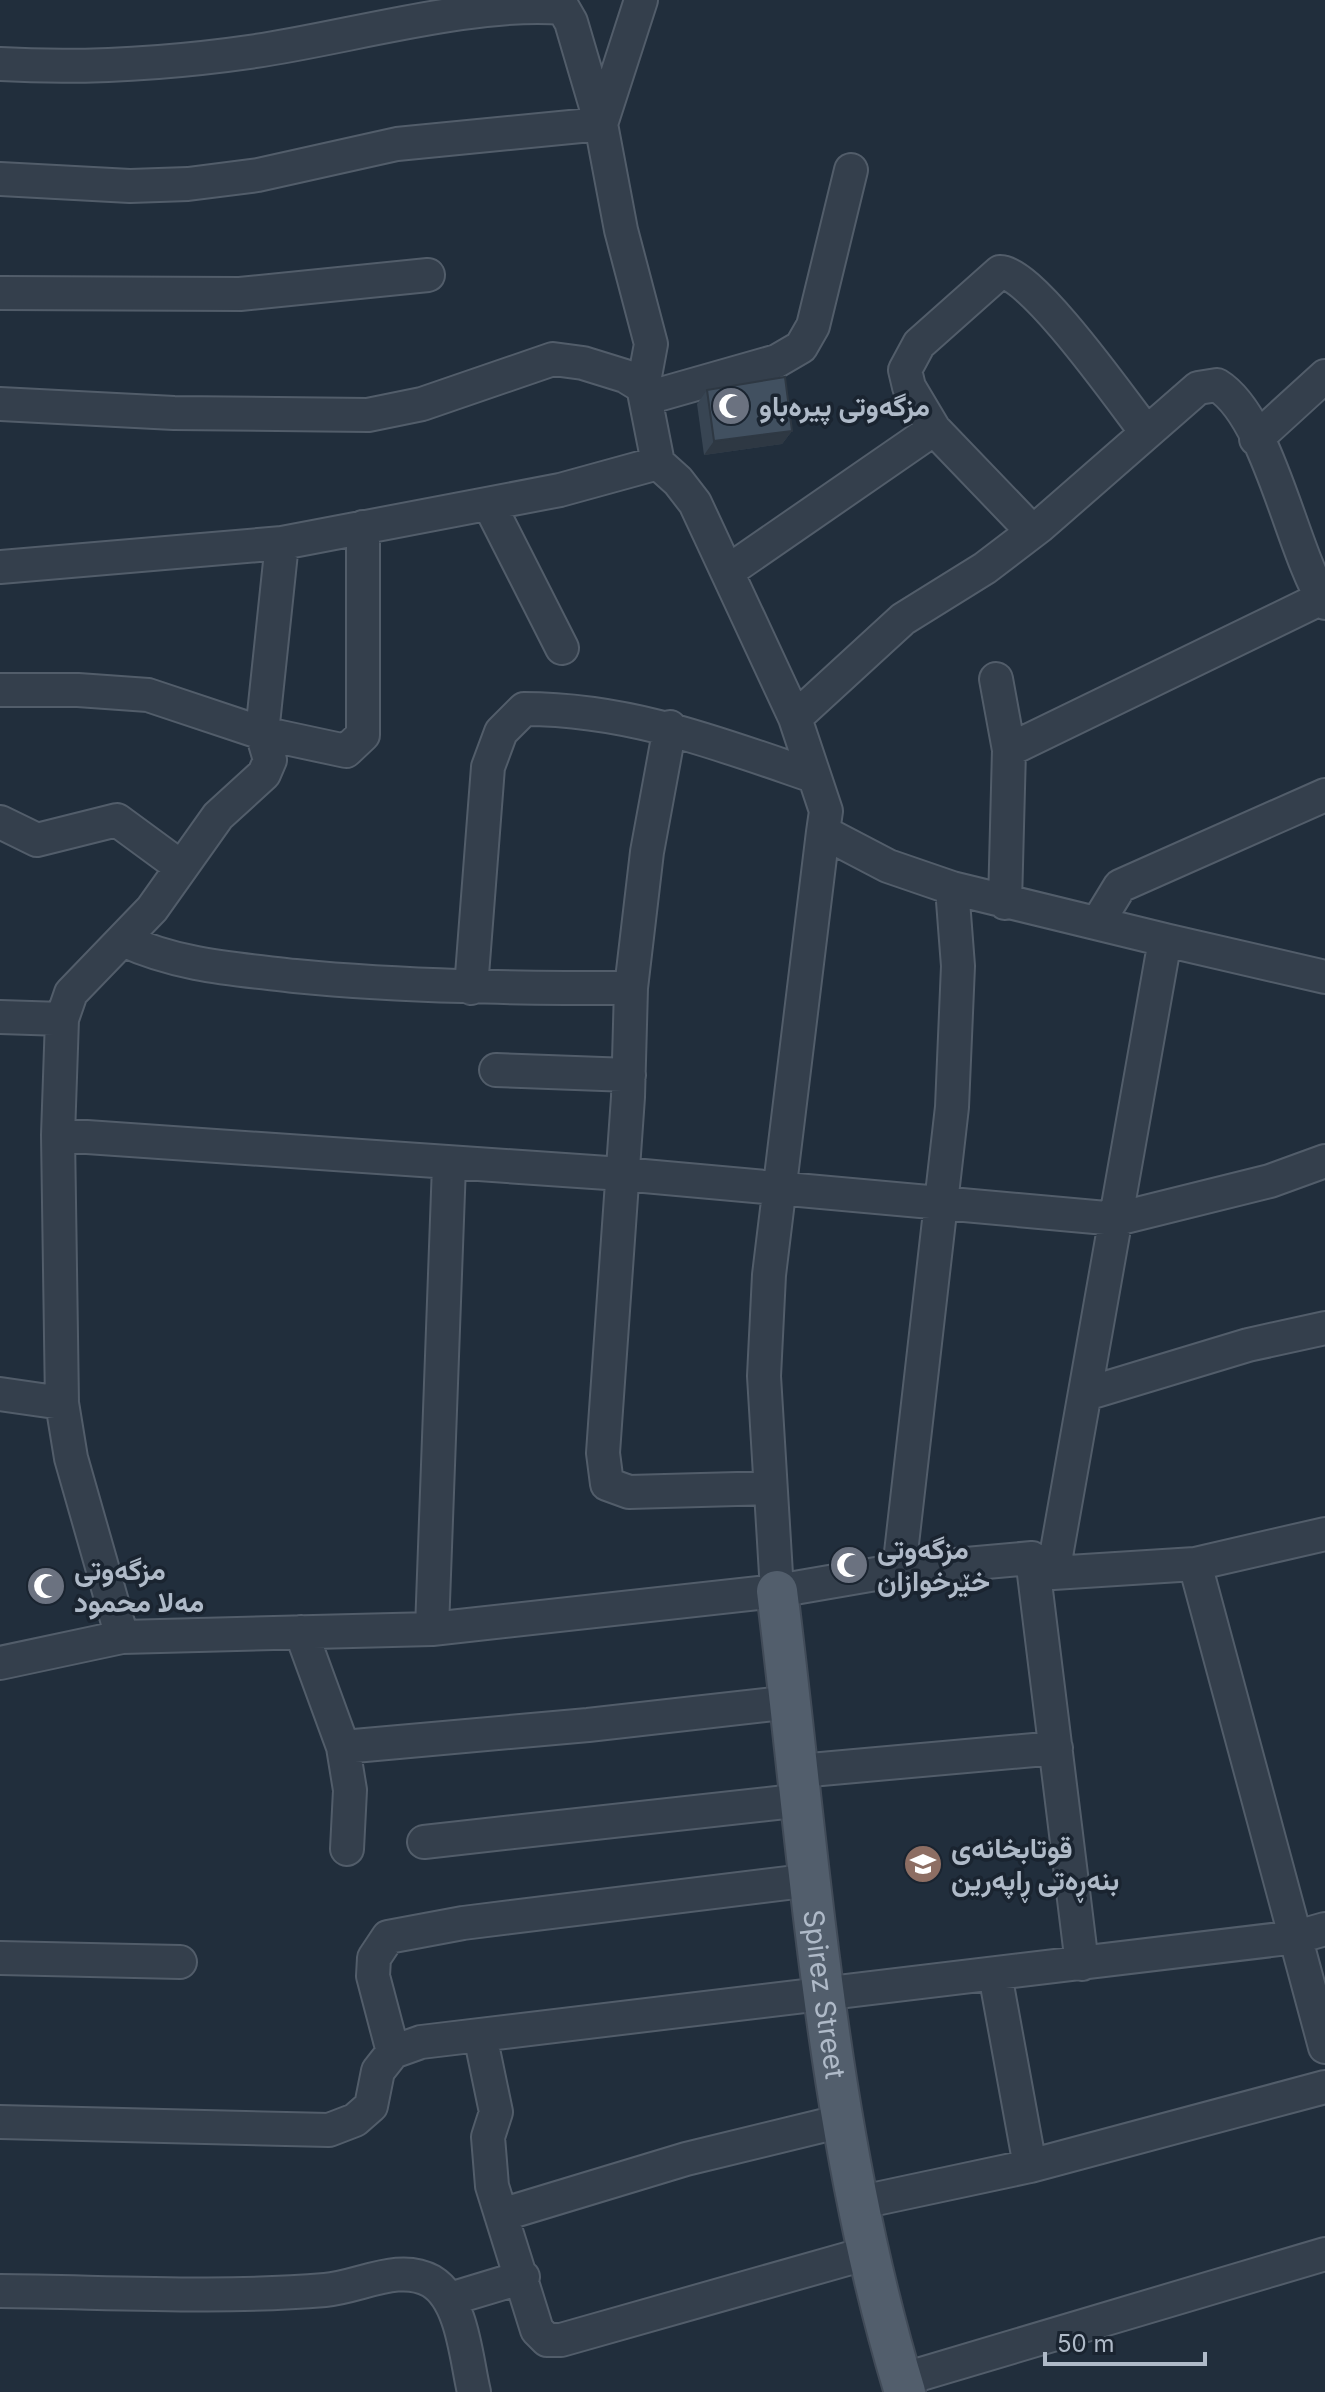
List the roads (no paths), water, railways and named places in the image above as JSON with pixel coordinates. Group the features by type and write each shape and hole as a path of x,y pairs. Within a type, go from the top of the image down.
{"main road":[{"name":"Spirez Street","path":"777,1591 842,2121 868,2253 903,2386"}],"street":[{"path":"601,124 641,0"},
{"path":"0,64 40,67 205,57 258,51 416,15 492,5 562,4 571,22 601,124 621,230 651,344 645,393 658,463 678,481 695,503 795,718 826,811 769,1275 764,1376 777,1591"},
{"path":"0,179 130,186 188,184 258,175 397,144 601,124"},
{"path":"645,393 777,361 801,347 813,326 851,170"},
{"path":"1032,531 934,429 909,387 905,370 910,358 934,328 989,278 1000,272 1010,272 1064,327 1146,432"},
{"path":"0,293 240,294 428,275"},
{"path":"0,404 174,413 368,415 422,404 553,359 583,363 625,376 645,393"},
{"path":"1256,439 1325,376"},
{"path":"795,718 903,619 985,568 1198,388 1217,385 1232,394 1256,439 1323,601 1009,750"},
{"path":"727,572 934,429"},
{"path":"0,567 282,543 560,490 658,463"},
{"path":"489,504 562,648"},
{"path":"0,690 78,690 148,695 262,733 346,751 363,735 363,527"},
{"path":"122,1637 71,1458 62,1403 58,1135 62,1019 71,993 123,940 218,816 264,774 270,760 262,733 282,543"},
{"path":"996,679 1009,750 1005,903"},
{"path":"471,988 488,767 501,732 524,709 557,709 670,727 813,776"},
{"path":"670,727 647,852 631,988 629,1075 603,1453 607,1484 629,1492 769,1488"},
{"path":"1098,922 1120,886 1325,795"},
{"path":"0,822 37,840 117,820 181,867"},
{"path":"823,832 888,866 952,888 1325,977"},
{"path":"899,1570 952,1107 956,997 952,888"},
{"path":"123,940 156,955 195,965 365,983 471,988 631,988"},
{"path":"1082,1964 1056,1748 1043,1566 1086,1394 1165,940"},
{"path":"0,1017 62,1019"},
{"path":"496,1070 629,1075"},
{"path":"58,1135 449,1165 622,1174 1117,1219 1270,1181 1325,1161"},
{"path":"432,1629 449,1165"},
{"path":"1086,1394 1248,1345 1325,1328"},
{"path":"0,1394 62,1403"},
{"path":"0,1663 122,1637 432,1629 777,1591 899,1570 1195,1564 1325,1534"},
{"path":"1195,1564 1311,1933 1325,2047"},
{"path":"301,1632 343,1747 350,1790 347,1849"},
{"path":"343,1747 588,1725 791,1702"},
{"path":"424,1842 1056,1748"},
{"path":"393,2052 373,1976 374,1958 388,1937 463,1923 812,1880"},
{"path":"0,2122 329,2130 355,2120 371,2106 378,2071 393,2052 421,2042 1082,1964 1311,1933"},
{"path":"0,1958 180,1962"},
{"path":"995,1974 1030,2166"},
{"path":"480,2035 496,2112 488,2137 492,2186 523,2277 537,2330 547,2340 561,2340 868,2253"},
{"path":"857,2203 1030,2166 1325,2087"},
{"path":"501,2215 686,2159 842,2121"},
{"path":"903,2386 1325,2254"},
{"path":"0,2291 182,2293 327,2290 411,2272 434,2283 450,2299 474,2392"},
{"path":"450,2299 523,2277"}],"place":[{"name":"مزگەوتی پیرەباو","path":"731,406"},
{"name":"مزگەوتی خێرخوازان","path":"849,1565"},
{"name":"مزگه‌وتی مه‌لا محمود","path":"46,1586"},
{"name":"قوتابخانەی بنەڕەتی ڕاپەرین","path":"923,1864"}]}
